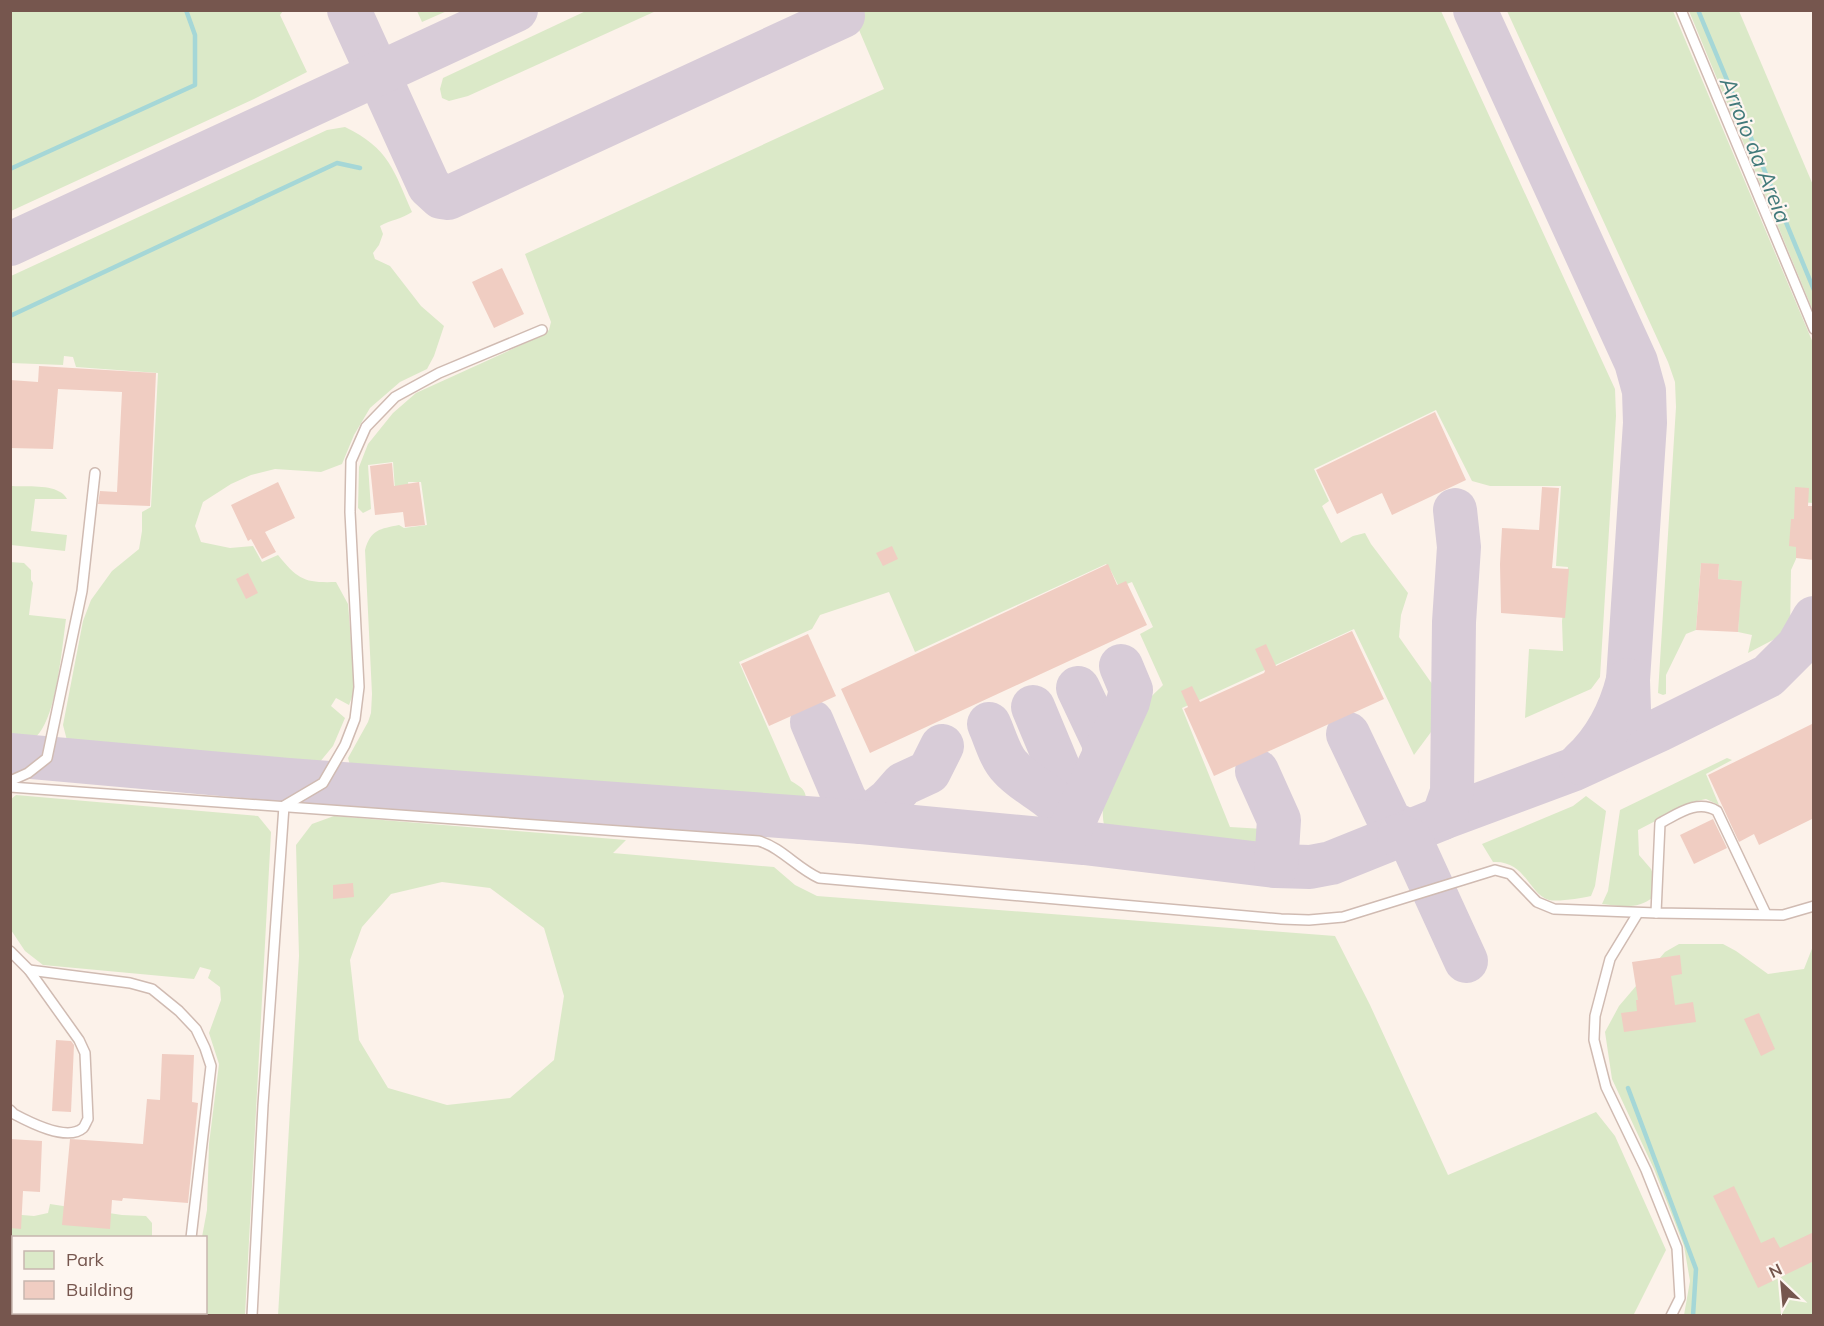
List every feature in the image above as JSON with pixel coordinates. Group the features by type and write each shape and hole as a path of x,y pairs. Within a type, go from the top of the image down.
{"lane":[{"path":"1681,10 1814,329"},
{"path":"284,806 323,783 345,745 355,719 359,687 350,512 351,461 366,427 395,397 439,372 542,330"},
{"path":"10,782 28,773 47,759 82,591 95,473"},
{"path":"10,787 759,841 772,845 804,871 819,878 1281,919 1309,920 1343,917 1434,890 1482,872 1496,870 1510,874 1537,902 1554,909 1783,915 1814,906"},
{"path":"1656,913 1659,823 1699,805 1717,811 1766,914"},
{"path":"252,1316 263,1105 284,806"},
{"path":"1638,913 1610,959 1595,1016 1594,1040 1606,1087 1646,1170 1677,1248 1680,1298 1671,1316"},
{"path":"10,951 29,970 80,1040 85,1053 88,1119 83,1128 74,1132 47,1131 10,1110"},
{"path":"29,970 130,983 152,989 179,1011 196,1029 211,1066 191,1236"}],"green space":[{"path":"588,10 656,11 468,96 449,101 442,98 440,89 443,78"},
{"path":"10,11 283,11 280,15 307,72 254,99 11,211"},
{"path":"417,11 447,11 422,22"},
{"path":"851,11 1441,11 1615,389 1616,416 1600,677 1591,689 1525,718 1529,649 1563,651 1562,621 1568,567 1556,566 1561,486 1490,486 1472,481 1436,410 1314,469 1329,501 1322,506 1341,543 1353,536 1365,533 1408,593 1401,615 1399,637 1442,698 1434,728 1414,755 1354,629 1182,708 1230,827 1264,829 1262,850 1257,852 1108,834 1104,822 1103,806 1118,751 1143,705 1163,685 1140,634 1153,627 1132,582 1119,587 1106,564 915,652 889,592 820,615 812,629 739,662 791,781 805,793 805,806 351,769 348,758 371,713 365,550 367,543 373,534 381,529 399,525 404,528 427,525 421,482 408,482 411,500 396,503 393,462 368,465 371,509 363,513 358,508 359,467 368,444 393,413 416,393 541,336 549,330 551,322 525,254 884,89"},
{"path":"1507,11 1673,11 1813,343 1813,503 1800,502 1796,559 1791,570 1790,631 1748,653 1752,635 1738,632 1741,581 1718,579 1719,565 1701,563 1696,630 1686,634 1666,675 1666,694 1663,695 1658,693 1676,407 1675,382 1668,362"},
{"path":"1689,11 1739,11 1813,185 1813,311"},
{"path":"345,127 372,143 381,152 394,173 412,212 380,226 383,234 373,253 375,259 390,266 421,306 444,326 434,356 427,369 400,382 370,408 354,435 342,464 321,472 275,469 251,475 231,484 203,502 195,526 201,542 230,548 253,546 262,562 278,555 291,570 303,578 317,582 336,582 348,604 355,689 349,705 336,698 331,706 345,718 333,746 319,763 305,765 69,748 63,725 83,621 91,600 112,571 139,549 142,512 151,507 158,373 76,367 73,357 64,356 63,365 11,363 11,276 327,130"},
{"path":"10,486 50,488 63,494 67,499 35,499 31,531 67,535 65,551 11,545"},
{"path":"10,562 24,563 31,570 33,583 29,615 66,619 58,676 47,719 36,737 25,743 16,744 11,744"},
{"path":"1727,758 1732,760 1706,774 1719,805 1706,799 1692,802 1638,830 1639,855 1651,869 1654,877 1653,897 1635,905 1602,904 1608,891 1620,810"},
{"path":"16,795 258,816 271,832 245,1315 135,1315 207,1314 207,1236 202,1236 207,1210 209,1144 219,1064 209,1033 221,1000 220,987 208,978 211,970 200,967 194,979 43,965 25,951 11,930 10,800"},
{"path":"1586,796 1606,811 1595,886 1591,896 1570,900 1549,900 1542,897 1513,866 1493,862 1482,844 1573,806"},
{"path":"334,816 626,840 613,853 774,867 795,885 817,896 1335,936 1370,1005 1448,1175 1596,1112 1615,1136 1666,1250 1633,1316 278,1316 299,956 296,845 312,824","holes":["442,882 490,888 544,928 564,996 554,1060 510,1098 447,1105 388,1088 359,1040 350,960 362,927 391,894"]},
{"path":"1679,944 1723,944 1768,974 1804,969 1813,946 1813,1315 1684,1315 1690,1281 1684,1246 1654,1169 1612,1079 1605,1032 1619,1006 1665,952"},
{"path":"50,1204 122,1215 146,1216 152,1223 152,1236 12,1236 12,1314 116,1315 11,1315 10,1214 34,1216 48,1213"}],"building":[{"path":"502,268 524,314 494,328 472,282"},
{"path":"39,366 156,373 150,506 98,504 100,491 117,492 122,392 58,389 53,449 10,448 10,380 38,382"},
{"path":"1435,412 1466,480 1392,515 1382,493 1337,514 1316,470"},
{"path":"392,463 394,486 419,482 425,525 405,527 403,512 375,515 370,466"},
{"path":"278,482 295,518 265,532 276,552 262,559 251,539 248,541 231,505"},
{"path":"1542,487 1559,488 1552,568 1569,569 1565,618 1501,613 1502,528 1539,530"},
{"path":"1795,487 1809,488 1808,506 1814,506 1814,560 1796,558 1796,547 1789,546 1791,519 1794,519"},
{"path":"892,546 898,559 883,566 876,553"},
{"path":"1701,563 1719,564 1718,579 1742,581 1738,632 1696,630"},
{"path":"1108,564 1117,585 1126,581 1147,625 870,753 841,689"},
{"path":"248,573 258,593 246,599 236,579"},
{"path":"1352,631 1384,699 1214,776 1184,709 1188,707 1181,691 1192,686 1200,702 1264,673 1255,649 1266,644 1276,666"},
{"path":"808,634 836,696 769,726 741,664"},
{"path":"1814,723 1814,818 1759,845 1754,834 1739,842 1708,775"},
{"path":"1713,819 1727,848 1694,864 1680,835"},
{"path":"353,883 354,897 333,899 333,885"},
{"path":"1680,955 1682,974 1671,976 1675,1005 1693,1002 1696,1022 1624,1032 1621,1013 1637,1011 1636,1000 1638,1000 1632,962"},
{"path":"1759,1013 1775,1049 1761,1056 1744,1019"},
{"path":"56,1040 71,1041 74,1045 71,1112 52,1111"},
{"path":"162,1054 194,1055 192,1102 198,1103 188,1203 123,1198 122,1201 112,1200 110,1229 62,1225 70,1139 143,1144 147,1099 160,1100"},
{"path":"10,1139 42,1141 40,1192 23,1191 21,1229 10,1228"},
{"path":"1734,1186 1761,1243 1774,1237 1780,1248 1814,1232 1814,1261 1758,1288 1713,1196"}],"waterway":[{"path":"10,169 195,85 195,35 186,10"},
{"name":"Arroio da Areia","path":"1698,10 1814,290"},
{"path":"10,316 337,163 360,168"},
{"path":"1628,1088 1696,1269 1693,1316"}],"taxiway":[{"path":"349,10 429,186 441,197 448,198 843,16"},
{"path":"10,244 516,10"},
{"path":"1475,10 1636,362 1644,391 1645,423 1628,680"},
{"path":"1443,818 1452,792 1454,622 1459,547 1455,510"},
{"path":"10,755 288,780 861,822 1084,843 1276,866 1310,867 1331,863 1572,770 1659,730 1768,676 1798,646 1814,618"},
{"path":"1070,830 1128,702 1131,690 1121,666"},
{"path":"1581,763 1598,745 1611,725 1628,680 1629,710"},
{"path":"1078,688 1104,743 1104,754"},
{"path":"1033,707 1071,798 1075,823"},
{"path":"812,722 845,800 861,822 889,800 903,784 929,772 942,746"},
{"path":"989,724 1006,763 1062,809 1070,830 1061,840"},
{"path":"1348,734 1390,822 1404,829 1414,830 1411,841"},
{"path":"1257,771 1279,820 1276,866"},
{"path":"1399,836 1411,841 1466,961"}]}
